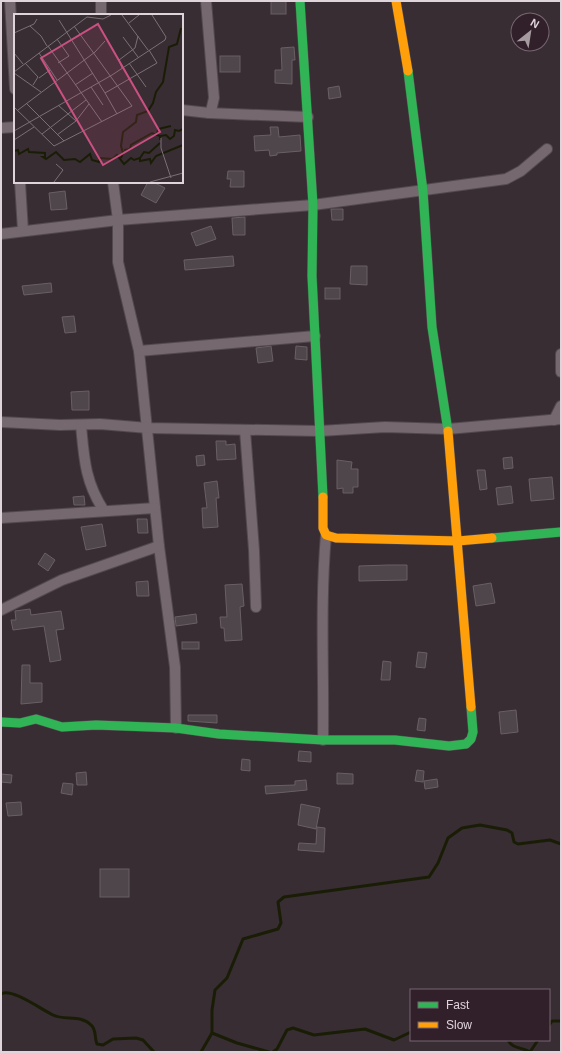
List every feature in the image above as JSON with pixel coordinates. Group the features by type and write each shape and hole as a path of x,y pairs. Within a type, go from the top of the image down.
{"street":[{"path":"10,1 14,71"},
{"path":"101,1 102,14"},
{"path":"206,1 214,98 211,111 208,113"},
{"path":"300,1 313,205 312,276 320,431 323,528 326,535 322,580 324,648 323,740"},
{"path":"1,722 20,723 36,719 62,727 96,725 176,728 219,734 323,740 395,740 449,746 466,744 471,740 473,732 448,429 432,327 423,191 410,81 396,1"},
{"path":"183,110 208,113 308,117"},
{"path":"1,128 14,127"},
{"path":"1,234 118,220 313,205 506,179 521,171 547,149"},
{"path":"20,183 22,231"},
{"path":"113,183 118,220 118,262 139,351 148,428 159,546 175,667 176,728"},
{"path":"139,351 315,336"},
{"path":"561,354 561,372"},
{"path":"1,422 81,425 100,424 148,428 245,430 320,431 385,427 448,429 557,419 561,406"},
{"path":"81,425 87,474 93,495 104,510"},
{"path":"245,430 254,550 256,607"},
{"path":"1,518 104,510 155,508"},
{"path":"326,535 336,538 351,539 458,541 561,532"},
{"path":"1,610 62,580 159,546"}],"building":[{"path":"271,1 286,1 286,14 271,14"},
{"path":"294,47 295,60 292,60 292,84 275,83 275,70 282,70 281,48"},
{"path":"220,56 240,56 240,72 220,72"},
{"path":"339,86 341,97 329,99 328,88"},
{"path":"270,127 278,127 279,137 300,135 301,151 277,153 277,155 270,156 269,150 255,151 254,136 271,135"},
{"path":"228,171 244,171 244,187 230,187 231,179 227,179"},
{"path":"147,183 155,183 165,188 156,203 141,195"},
{"path":"65,191 67,209 51,210 49,193"},
{"path":"331,209 343,209 343,220 332,220"},
{"path":"245,217 245,235 233,235 232,218"},
{"path":"211,226 216,239 196,246 191,233"},
{"path":"233,256 234,266 185,270 184,260"},
{"path":"351,266 367,266 367,285 350,284"},
{"path":"51,283 52,292 24,295 22,286"},
{"path":"325,288 340,288 340,299 325,299"},
{"path":"74,316 76,332 65,333 62,317"},
{"path":"271,346 273,361 258,363 256,348"},
{"path":"296,346 307,347 307,360 295,359"},
{"path":"89,391 89,410 72,410 71,392"},
{"path":"216,441 226,441 226,445 235,444 236,459 217,460"},
{"path":"204,455 205,465 197,466 196,456"},
{"path":"512,457 513,468 504,469 503,458"},
{"path":"337,460 352,462 351,469 358,469 358,487 353,487 353,493 343,493 343,488 337,489"},
{"path":"477,470 485,470 487,489 480,490"},
{"path":"552,477 554,499 531,501 529,479"},
{"path":"217,481 219,498 216,498 218,527 203,528 202,508 207,508 204,483"},
{"path":"511,486 513,503 498,505 496,488"},
{"path":"84,496 85,505 74,505 73,497"},
{"path":"137,519 147,519 148,533 138,533"},
{"path":"102,524 106,546 86,550 81,527"},
{"path":"45,553 55,560 48,571 38,564"},
{"path":"407,565 407,580 359,581 359,566"},
{"path":"148,581 149,596 137,596 136,582"},
{"path":"491,583 495,603 476,606 473,586"},
{"path":"242,584 244,606 240,607 242,640 225,641 224,628 221,628 220,617 227,617 225,585"},
{"path":"30,609 31,615 61,611 64,629 56,630 61,660 50,662 44,626 13,630 11,620 16,620 15,611"},
{"path":"196,614 197,623 176,626 175,617"},
{"path":"182,642 199,642 199,649 182,649"},
{"path":"418,652 427,653 425,668 416,667"},
{"path":"383,661 391,662 390,680 381,680"},
{"path":"22,665 30,665 30,683 42,683 42,702 21,704"},
{"path":"516,710 518,732 501,734 499,712"},
{"path":"188,715 217,715 217,723 188,721"},
{"path":"419,718 426,719 425,731 417,730"},
{"path":"299,751 311,752 311,762 298,761"},
{"path":"242,759 250,760 250,771 241,770"},
{"path":"417,770 424,771 423,782 415,781"},
{"path":"86,772 87,785 77,785 76,773"},
{"path":"337,773 353,774 353,784 337,784"},
{"path":"1,774 12,775 11,783 1,782"},
{"path":"437,779 438,787 425,789 424,781"},
{"path":"306,780 307,790 266,794 265,786 295,785 295,781"},
{"path":"63,783 73,784 72,795 61,793"},
{"path":"21,802 22,815 8,816 6,803"},
{"path":"301,804 320,808 316,829 298,825"},
{"path":"317,827 325,828 324,852 298,850 299,843 316,844"},
{"path":"100,869 129,869 129,897 100,897"}],"waterway":[{"path":"201,1052 212,1033 212,1010 215,990 227,978 243,939 278,929 281,923 278,902 284,897 429,877 438,863 448,838 462,828 480,825 507,830 512,833 514,842 518,844 550,840 561,844"},
{"path":"1,994 6,993 19,996 58,1017 77,1019 87,1022 94,1029 97,1044 103,1045 113,1039 136,1038 143,1040 154,1052"},
{"path":"550,1024 552,1021 561,1021"},
{"path":"273,1052 277,1049 287,1030 293,1028 314,1035 365,1029 394,1040 410,1032"},
{"path":"212,1033 237,1043 269,1052"},
{"path":"509,1041 512,1045 530,1052"},
{"path":"530,1052 537,1041"}],"traffic: fast":[{"path":"300,1 313,205 312,276 323,497"},
{"path":"408,71 423,191 432,327 448,431"},
{"path":"492,538 561,532"},
{"path":"1,722 20,723 36,719 62,727 96,725 176,728 219,734 323,740 395,740 449,746 466,744 471,739 473,732 471,707"}],"traffic: slow":[{"path":"396,1 408,71"},
{"path":"448,431 471,707"},
{"path":"323,497 323,528 326,535 336,538 458,541 492,538"}]}
